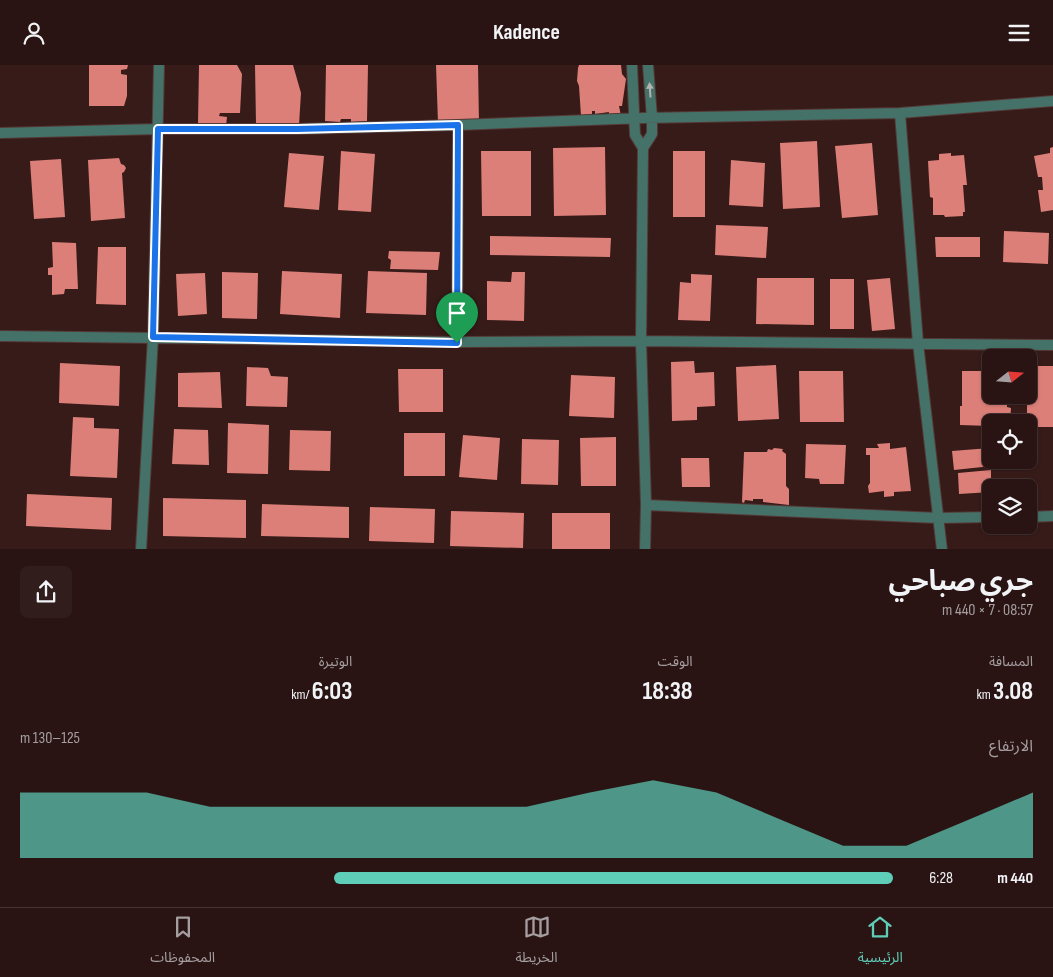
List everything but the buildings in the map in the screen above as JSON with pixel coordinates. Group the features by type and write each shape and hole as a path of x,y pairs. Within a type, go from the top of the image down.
{"street":[{"path":"141,549 153,337 159,65"},
{"path":"632,65 635,135 643,148"},
{"path":"645,549 646,505 641,341 643,148 652,134 648,65"},
{"path":"0,133 158,129 297,129 652,118 900,113 1053,101"},
{"path":"900,113 918,343 942,549"},
{"path":"457,343 458,125"},
{"path":"0,335 457,343 641,341 1053,345"},
{"path":"646,505 938,518 982,517"},
{"path":"1037,517 1053,516"}],"route":[{"path":"458,125 457,343 153,337 158,129 297,129 458,125"}]}
